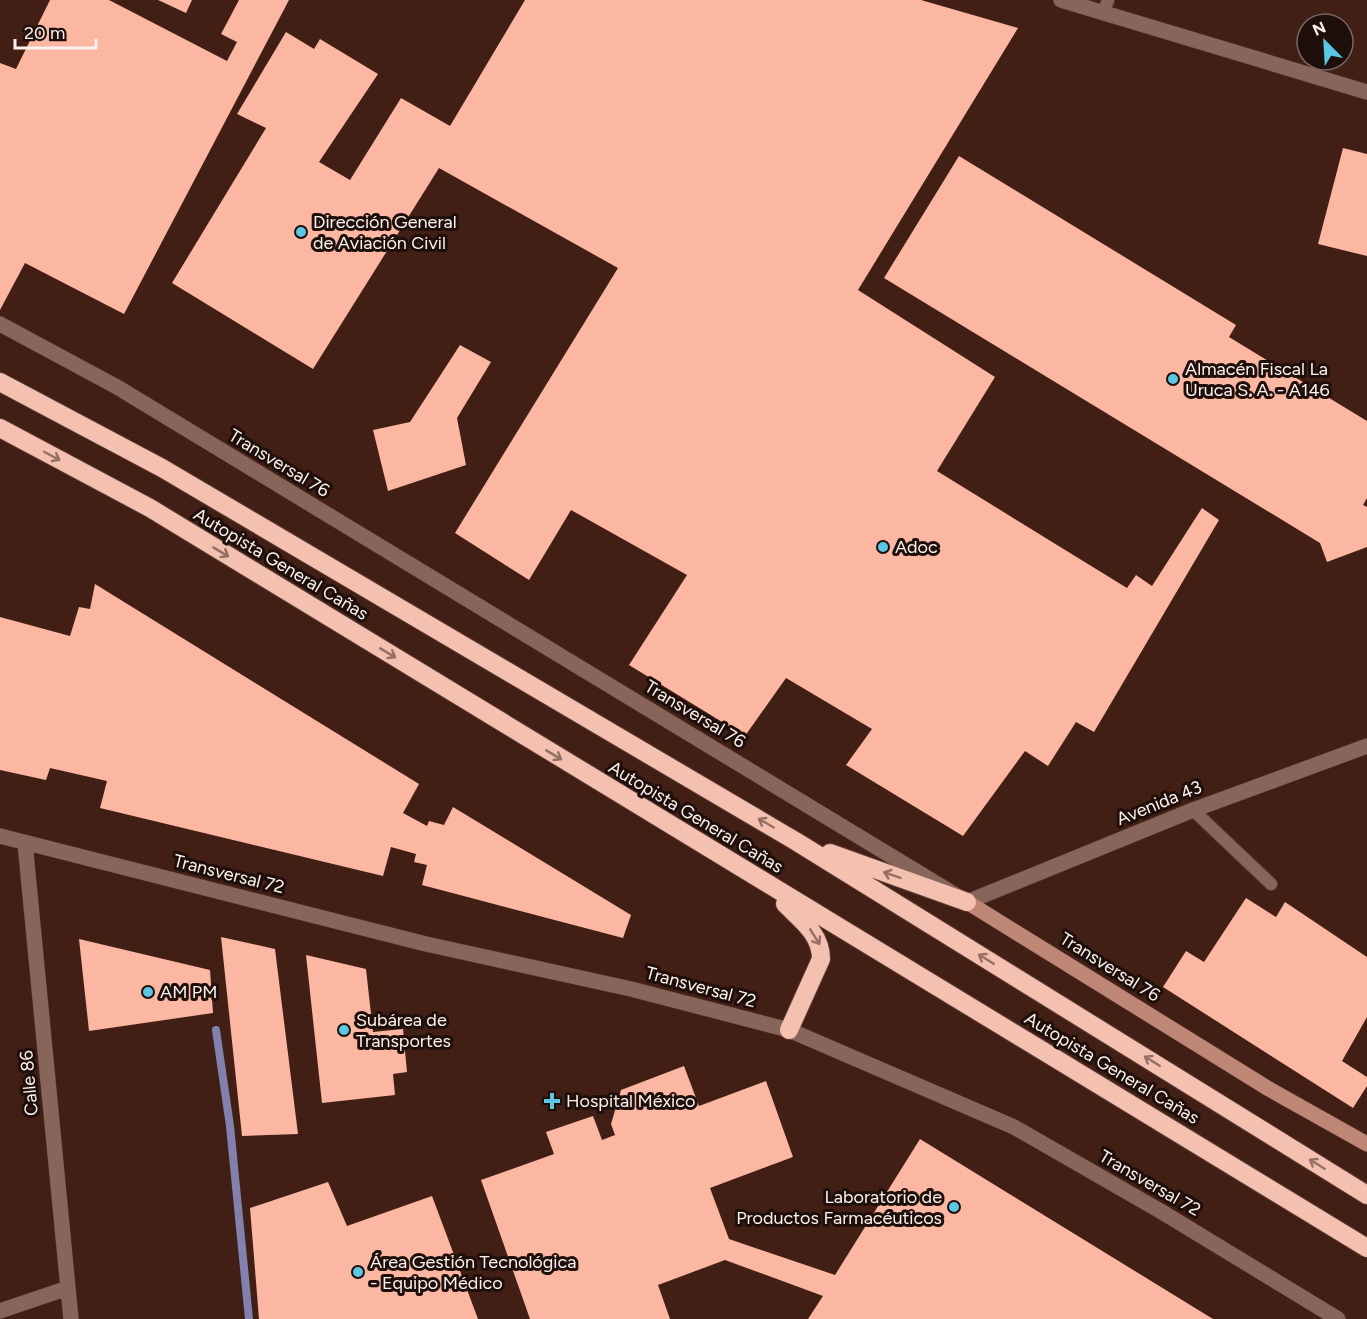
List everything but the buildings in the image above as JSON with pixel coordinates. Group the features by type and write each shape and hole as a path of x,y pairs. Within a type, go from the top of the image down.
{"highway":[{"name":"Autopista General Cañas","path":"0,382 162,468 797,842 1367,1195"},
{"name":"Autopista General Cañas","path":"0,428 150,508 1367,1248"},
{"path":"797,842 967,902"},
{"path":"760,880 807,925 821,946 821,959 789,1030"}],"main road":[{"name":"Transversal 76","path":"967,902 1269,1089 1367,1144"}],"street":[{"path":"1061,0 1106,7 1367,92"},
{"name":"Transversal 76","path":"0,324 117,387 967,902"},
{"name":"Avenida 43","path":"967,902 1193,810 1367,746"},
{"name":"Transversal 72","path":"0,836 426,944 631,989 789,1030 1014,1127 1162,1212 1338,1319"},
{"name":"Calle 86","path":"25,843 71,1319"},
{"path":"0,1311 68,1288"}],"lane":[{"path":"1193,810 1271,884"}],"waterway":[{"path":"216,1030 230,1126 249,1319"}],"place":[{"name":"Dirección General de Aviación Civil","path":"301,232"},
{"name":"Almacén Fiscal La Uruca S. A. - A146","path":"1173,379"},
{"name":"Adoc","path":"883,547"},
{"name":"AM PM","path":"148,992"},
{"name":"Subárea de Transportes","path":"344,1030"},
{"name":"Hospital México","path":"552,1101"},
{"name":"Laboratorio de Productos Farmacéuticos","path":"954,1207"},
{"name":"Área Gestión Tecnológica - Equipo Médico","path":"358,1272"}]}
